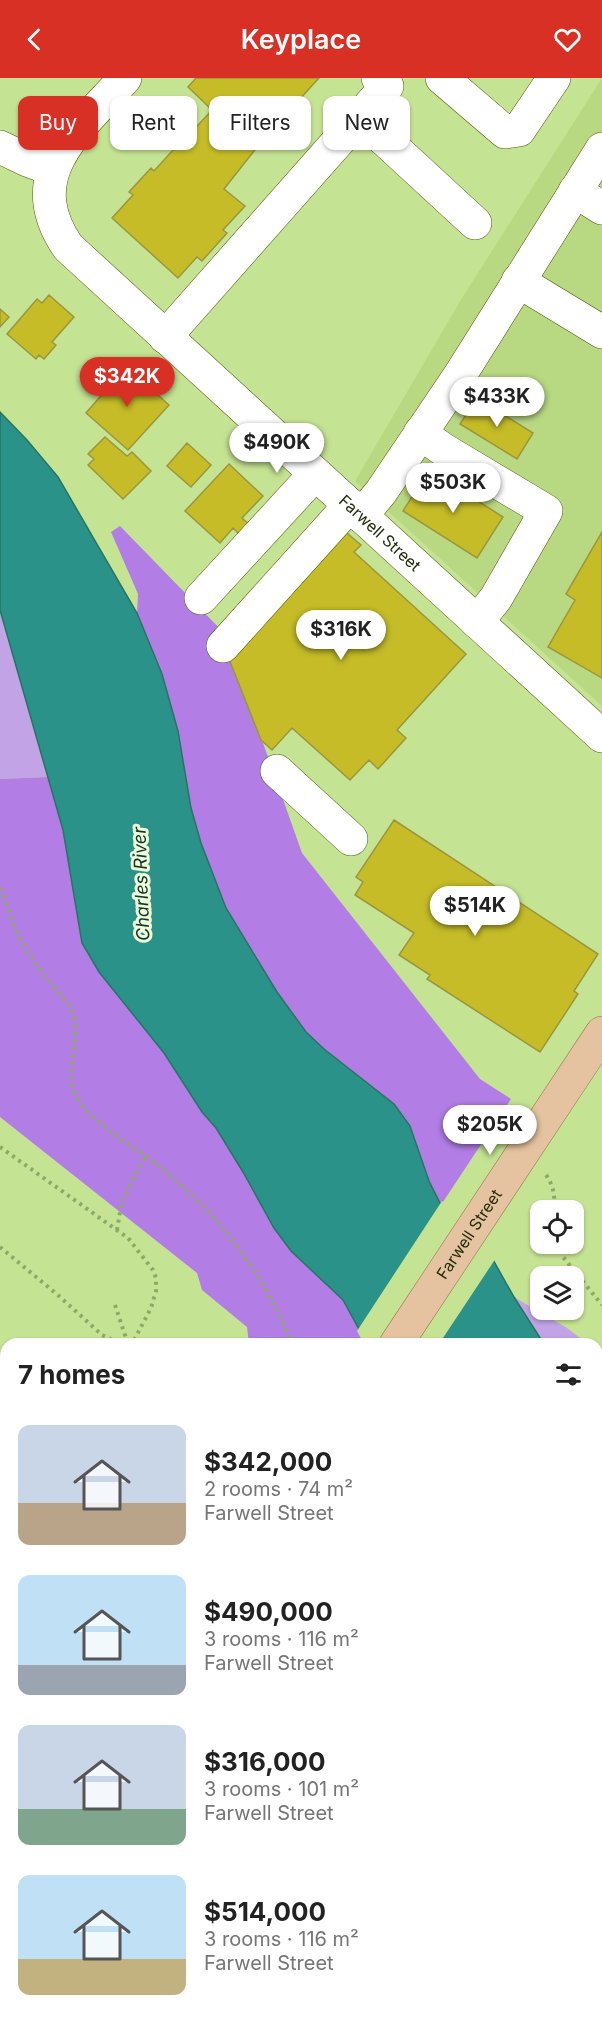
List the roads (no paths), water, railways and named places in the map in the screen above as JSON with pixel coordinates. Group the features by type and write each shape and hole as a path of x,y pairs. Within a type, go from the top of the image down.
{"main road":[{"name":"Farwell Street","path":"400,1338 602,1032"}],"street":[{"name":"Farwell Street","path":"125,78 68,142 52,169 50,208 54,223 64,242 602,736"},
{"path":"378,78 387,86 378,96"},
{"path":"442,78 505,132 519,129 554,78"},
{"path":"0,147 52,169"},
{"path":"223,646 355,511 381,492 460,375 602,149"},
{"path":"165,337 331,150"},
{"path":"396,150 475,223"},
{"path":"575,191 602,208"},
{"path":"518,281 602,332"},
{"path":"420,433 444,450 546,511 496,598 477,622"},
{"path":"201,598 315,474"},
{"path":"277,771 351,839"}],"water":[{"name":"Charles River","path":"0,412 58,477 137,613 162,674 178,731 191,808 201,843 226,908 277,992 306,1032 394,1104 410,1126 429,1181 441,1205 492,1258 540,1338 364,1338 343,1300 291,1251 274,1228 216,1128 202,1112 164,1053 99,972 82,943 63,830 0,610"}]}
